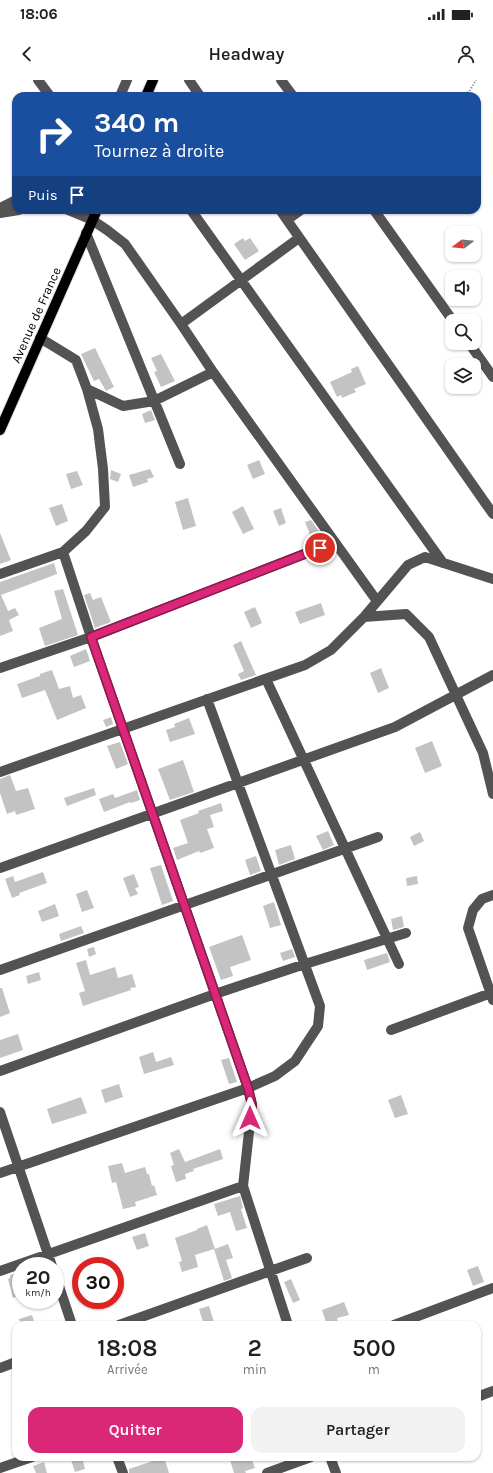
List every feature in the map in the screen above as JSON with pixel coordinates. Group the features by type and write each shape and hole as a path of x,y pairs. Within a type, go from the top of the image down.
{"main road":[{"path":"148,92 153,80"},
{"name":"Avenue de France","path":"0,430 95,214"}],"street":[{"path":"38,80 47,92"},
{"path":"122,92 127,80"},
{"path":"189,80 197,92"},
{"path":"282,80 290,92"},
{"path":"0,208 12,202"},
{"path":"0,213 12,211"},
{"path":"78,214 92,220 125,244 213,372 377,601"},
{"path":"194,214 443,563"},
{"path":"283,214 493,514"},
{"path":"287,220 295,214"},
{"path":"377,214 448,314"},
{"path":"86,233 180,464"},
{"path":"181,324 299,238"},
{"path":"0,574 63,552 86,532 105,506 104,469 98,429 87,390 76,360 40,338"},
{"path":"474,350 493,377"},
{"path":"87,390 123,406 154,401 213,372"},
{"path":"0,668 91,637 335,542"},
{"path":"63,552 91,637 248,1088 252,1105 244,1186 287,1321"},
{"path":"0,772 305,665 331,650 364,617 408,565 425,557 493,579"},
{"path":"364,617 406,614 429,637 483,753 493,794"},
{"path":"0,868 395,728 493,675"},
{"path":"266,679 399,964"},
{"path":"0,1172 248,1088 275,1076 294,1060 318,1026 320,1006 208,699"},
{"path":"0,970 378,837"},
{"path":"391,1030 492,996 468,928 473,910 482,900 493,895"},
{"path":"0,1071 304,964 406,933"},
{"path":"0,1112 49,1257"},
{"path":"0,1271 244,1186"},
{"path":"130,1321 307,1258"},
{"path":"405,1321 493,1288"},
{"path":"64,1301 71,1321"},
{"path":"0,1368 12,1364"},
{"path":"481,1396 493,1391"},
{"path":"0,1468 20,1461"},
{"path":"118,1461 123,1473"},
{"path":"267,1473 300,1461"},
{"path":"332,1461 336,1473"}],"path":[{"path":"469,92 476,80"}],"building":[{"path":"243,238 245,241 250,238 259,251 245,260 234,244"},
{"path":"95,348 114,387 106,391 99,379 94,381 81,354"},
{"path":"161,354 175,381 161,387 154,372 157,371 151,358"},
{"path":"358,366 366,384 354,389 356,392 342,398 341,395 337,397 330,382 352,372 351,369"},
{"path":"151,410 155,420 145,423 142,414"},
{"path":"259,460 265,474 253,479 247,465"},
{"path":"150,469 154,477 147,479 148,482 133,487 129,475"},
{"path":"111,470 121,474 118,482 110,479"},
{"path":"77,471 83,485 71,489 66,474"},
{"path":"188,498 196,526 183,530 175,502"},
{"path":"62,504 68,521 56,526 49,508"},
{"path":"243,506 254,529 243,534 232,512"},
{"path":"281,508 286,523 279,526 273,511"},
{"path":"311,520 321,534 311,537 305,522"},
{"path":"0,533 11,560 0,564"},
{"path":"54,563 57,574 1,595 8,611 15,608 19,615 9,620 13,631 0,636 0,582"},
{"path":"63,589 78,635 45,646 39,628 62,619 54,591"},
{"path":"90,593 93,600 101,597 111,622 95,628 84,595"},
{"path":"321,603 325,615 300,624 295,612"},
{"path":"255,607 262,623 251,628 244,612"},
{"path":"241,641 256,675 241,680 238,674 244,671 233,645"},
{"path":"86,649 90,661 74,667 70,656"},
{"path":"381,668 389,688 378,693 370,673"},
{"path":"52,670 59,689 70,686 73,698 81,695 86,708 57,720 45,690 22,698 17,684"},
{"path":"111,717 113,724 106,727 103,720"},
{"path":"189,718 195,734 170,742 166,730 175,727 174,724"},
{"path":"432,741 442,766 425,773 415,748"},
{"path":"120,742 128,764 116,769 107,746"},
{"path":"183,760 194,792 170,800 158,769"},
{"path":"10,775 16,791 28,788 35,809 16,815 15,811 7,814 0,793 0,779"},
{"path":"94,788 96,795 67,806 64,798"},
{"path":"137,790 140,800 130,802 104,812 99,799 113,794 115,798"},
{"path":"221,803 223,811 210,815 214,827 207,829 214,848 200,853 199,851 177,860 173,848 188,843 180,820 199,813 198,811"},
{"path":"328,831 334,845 323,850 316,836"},
{"path":"420,832 424,841 414,846 410,837"},
{"path":"291,845 295,859 279,865 275,850"},
{"path":"256,856 261,871 250,875 245,860"},
{"path":"161,865 173,901 162,905 150,868"},
{"path":"43,872 47,883 19,893 20,895 12,898 5,879 13,876 15,882"},
{"path":"134,874 139,887 135,888 138,894 130,897 123,878"},
{"path":"417,876 418,884 407,886 406,878"},
{"path":"87,890 94,908 82,912 76,894"},
{"path":"274,902 281,925 270,928 263,906"},
{"path":"55,904 59,916 42,922 38,911"},
{"path":"402,916 404,927 393,930 391,919"},
{"path":"81,926 84,933 61,941 59,934"},
{"path":"242,935 251,960 230,967 233,976 221,980 209,947"},
{"path":"94,947 96,954 89,957 87,949"},
{"path":"292,949 295,957 283,961 280,953"},
{"path":"387,953 390,962 367,970 364,960"},
{"path":"86,960 90,975 115,967 118,978 132,974 136,987 83,1006 79,993 85,991 76,963"},
{"path":"39,972 41,980 28,984 26,976"},
{"path":"0,988 2,988 10,1013 0,1017"},
{"path":"18,1034 23,1050 0,1058 0,1040"},
{"path":"153,1052 156,1062 171,1057 174,1065 144,1074 139,1057"},
{"path":"229,1058 237,1082 229,1084 221,1060"},
{"path":"119,1084 123,1097 105,1103 101,1090"},
{"path":"401,1095 408,1114 395,1118 388,1100"},
{"path":"81,1097 87,1113 52,1124 47,1109"},
{"path":"179,1149 185,1162 220,1149 223,1159 193,1169 194,1171 185,1174 186,1179 176,1182 171,1166 174,1165 170,1153"},
{"path":"122,1163 125,1173 145,1167 157,1195 135,1202 136,1206 123,1209 116,1182 112,1183 108,1166"},
{"path":"240,1196 243,1208 241,1209 247,1228 236,1231 230,1212 218,1216 214,1204"},
{"path":"207,1225 215,1249 228,1244 233,1258 226,1260 232,1278 224,1281 214,1249 195,1255 198,1267 182,1272 179,1262 182,1261 175,1238"},
{"path":"145,1233 149,1246 137,1250 132,1237"},
{"path":"478,1266 484,1282 473,1286 467,1270"},
{"path":"12,1274 12,1294 8,1279 10,1278 10,1275"},
{"path":"291,1279 300,1300 293,1303 284,1282"},
{"path":"344,1302 349,1315 337,1318 338,1321 326,1321 322,1310"},
{"path":"209,1306 214,1321 203,1321 199,1309"},
{"path":"32,1315 34,1321 20,1321 19,1319"},
{"path":"71,1461 83,1461 85,1469 75,1472"},
{"path":"153,1461 165,1461 169,1473 129,1473 129,1469"},
{"path":"230,1461 252,1461 255,1468 245,1471 246,1473 234,1473"},
{"path":"44,1462 47,1473 36,1473 33,1466"}],"route":[{"path":"250,1118 252,1105 248,1088 91,637 320,548"}]}
